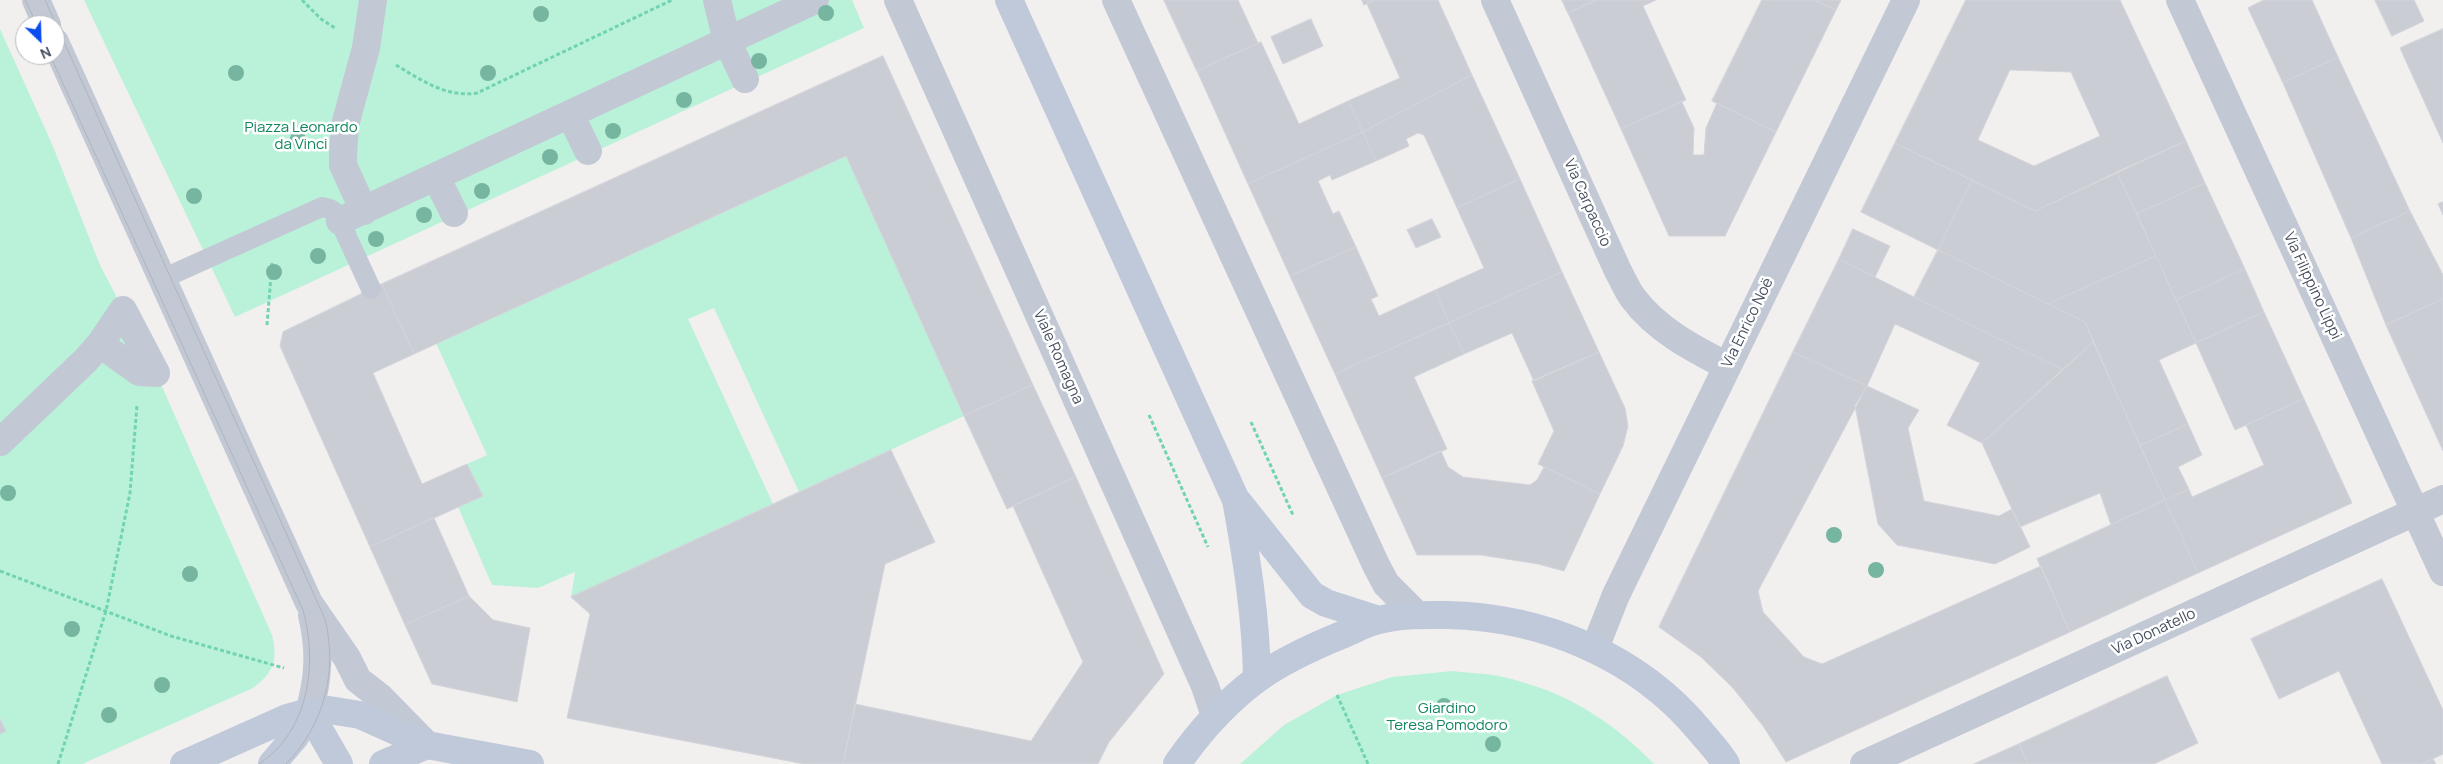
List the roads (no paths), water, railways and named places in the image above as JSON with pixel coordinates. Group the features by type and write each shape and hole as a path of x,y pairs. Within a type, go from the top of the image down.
{"main road":[{"path":"1009,0 1236,500 1312,595 1326,603 1378,620"},
{"path":"1236,500 1255,613 1257,678"},
{"path":"1177,764 1194,740 1216,716 1257,678 1321,643 1378,620 1416,614 1505,620 1551,631 1595,648 1644,678 1686,714 1726,764"},
{"path":"184,764 274,724 309,712 338,710 360,715 427,745 530,764"},
{"path":"272,764 295,737 309,712"},
{"path":"309,712 340,764"},
{"path":"383,764 427,745"}],"street":[{"path":"36,0 43,15"},
{"path":"373,0 366,48 345,125 343,165 352,216 815,0"},
{"path":"717,0 727,41 745,79"},
{"name":"Viale Romagna","path":"898,0 1205,686 1216,716"},
{"path":"1116,0 1376,565 1386,584 1416,614"},
{"name":"Via Carpaccio","path":"1495,0 1618,271 1633,298 1658,324 1684,343 1727,366"},
{"name":"Via Enrico Noë","path":"1595,648 1616,596 1906,0"},
{"name":"Via Filippino Lippi","path":"2180,0 2443,572"},
{"path":"65,64 309,603 347,658 358,680 380,697 427,745"},
{"path":"570,114 588,151"},
{"path":"436,177 454,213"},
{"path":"0,442 100,344 123,310 156,373 139,372 100,344"},
{"name":"Via Donatello","path":"1864,764 2443,499"},
{"path":"309,603 317,637 319,661 315,690 309,712"}],"lane":[{"path":"162,279 274,227 322,208 352,216 371,289"}],"tram line":[{"path":"25,0 32,15"},
{"path":"45,0 325,619 330,658 325,697 310,733 286,764"},
{"path":"55,65 303,610 309,652 309,674 305,695 299,715 289,734 276,750 259,764"}],"park label":[{"name":"Piazza Leonardo da Vinci","path":"301,136"},
{"name":"Giardino Teresa Pomodoro","path":"1447,718"}]}
